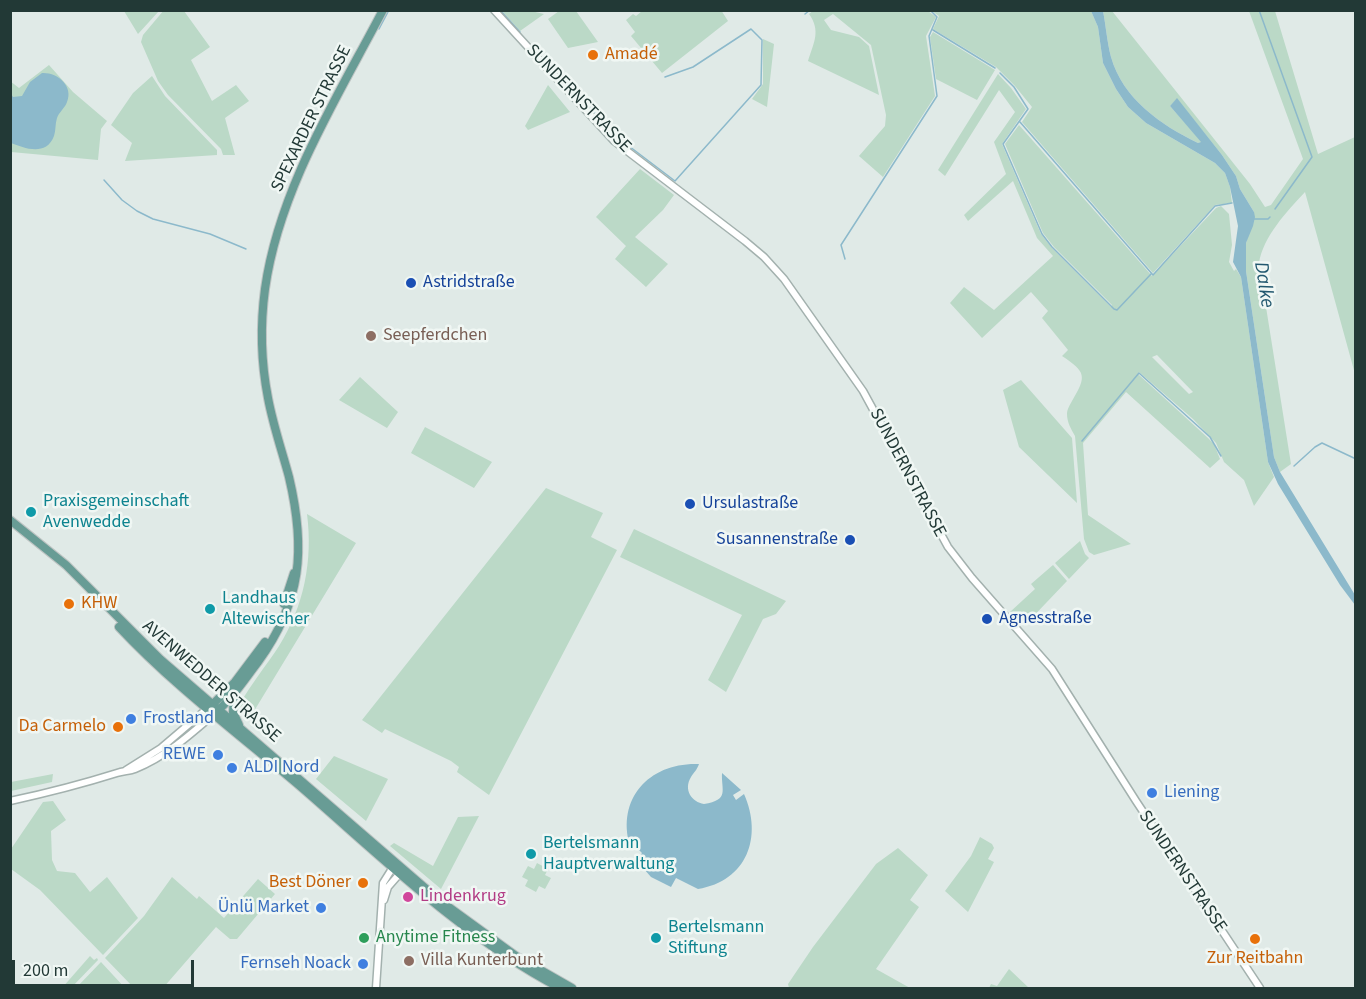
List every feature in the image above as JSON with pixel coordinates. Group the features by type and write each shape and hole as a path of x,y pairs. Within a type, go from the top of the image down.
{"main road":[{"name":"SPEXARDER STRASSE","path":"213,709 268,638 283,608 299,549 296,515 268,400 264,371 262,328 266,286 280,228 295,184 320,131 383,10"},
{"name":"AVENWEDDER STRASSE","path":"10,520 52,552 135,636 213,709 247,734 395,865"},
{"name":"AVENWEDDER STRASSE","path":"10,525 51,556 144,653 395,865"},
{"name":"SPEXARDER STRASSE","path":"213,709 234,695 279,628 293,595 297,562"},
{"path":"234,695 233,714 247,734"},
{"path":"395,865 491,947 560,988"},
{"path":"402,871 495,942 544,974 572,988"}],"street":[{"name":"SUNDERNSTRASSE","path":"494,10 614,141 745,241 784,279 862,391 948,547 972,578 1052,669 1260,988"},
{"path":"10,801 84,783 125,770 176,737 213,709"},
{"path":"376,988 383,883 395,865"},
{"path":"381,913 388,887 402,871"}],"green space":[{"path":"164,10 184,11 210,47 191,60 212,101 236,85 249,101 225,118 235,155 223,155 221,149 168,95 158,81 141,42 143,35"},
{"path":"721,10 728,21 662,73 631,36 635,32 626,20 642,11"},
{"path":"814,10 928,11 936,17 926,36 935,96 883,177 859,156 885,126 886,115 871,45 833,14 824,20 831,30 859,37 869,46 879,95 808,61 816,31 809,14"},
{"path":"124,11 159,11 138,34"},
{"path":"502,11 531,11 544,14 520,31"},
{"path":"559,11 576,11 598,42 568,48 548,19"},
{"path":"932,11 1091,11 1098,27 1103,63 1128,107 1146,123 1215,163 1225,173 1232,203 1215,205 1153,273 1022,122 1032,107 1015,86 996,67 933,29 939,16"},
{"path":"1103,11 1112,11 1250,184 1265,207 1271,205 1303,159 1249,11 1275,11 1318,154 1355,137 1355,374 1305,192 1271,234 1261,253 1259,263 1291,464 1280,472 1274,457 1246,271 1246,243 1254,212 1240,189 1236,176 1222,155 1177,99 1170,106 1202,142 1198,143 1184,136 1157,119 1124,86 1111,57"},
{"path":"933,32 995,70 977,100 936,79 930,37"},
{"path":"763,39 774,44 767,107 752,99 763,84"},
{"path":"49,65 73,92 107,121 101,129 98,160 11,152 10,81 19,88"},
{"path":"998,74 1026,109 1002,144 1041,234 1111,307 1112,305 1043,233 1005,144 1019,125 1152,276 1216,208 1221,206 1229,214 1232,245 1229,262 1241,277 1268,462 1274,477 1254,506 1244,480 1224,462 1216,443 1193,419 1139,372 1138,374 1214,444 1220,459 1210,468 1126,392 1083,443 1088,515 1131,544 1094,555 1089,552 1084,539 1075,436 1068,423 1067,414 1080,386 1082,375 1076,366 1062,356 1068,350 1042,318 1048,311 1031,292 982,338 950,303 964,287 994,310 1053,256 1037,238 1013,181 968,221 964,215 1006,174 994,142 1015,112 999,90 945,176 938,170","holes":["1157,355 1193,392 1189,394 1152,357"]},
{"path":"152,76 165,96 217,150 217,155 125,161 132,143 111,125 133,93"},
{"path":"548,85 570,112 528,130 525,126"},
{"path":"640,169 674,195 663,210 635,237 668,264 646,287 615,259 626,246 596,217"},
{"path":"360,377 398,412 387,428 339,400"},
{"path":"1021,380 1072,438 1077,503 1019,447 1003,390"},
{"path":"425,427 492,462 474,488 411,453"},
{"path":"546,488 603,513 591,537 617,550 489,795 457,772 459,767 451,761 385,729 382,733 362,720"},
{"path":"307,514 356,543 248,721 242,715 240,704 288,631 305,583 309,549"},
{"path":"634,529 786,601 776,614 763,619 726,692 708,680 742,615 620,557"},
{"path":"1080,541 1089,558 1069,579 1055,563"},
{"path":"1053,565 1067,581 1026,624 1020,623 1010,612 1035,589 1031,584"},
{"path":"334,756 388,779 366,821 316,779"},
{"path":"53,774 52,782 11,791 11,782"},
{"path":"53,801 66,820 51,831 52,860 57,871 75,873 90,892 107,877 138,918 103,955 40,890 11,869 11,849 43,802"},
{"path":"479,816 441,889 390,846 394,843 433,866 458,817"},
{"path":"980,837 992,844 994,848 988,859 994,862 968,912 945,891 971,856"},
{"path":"898,848 928,875 910,900 919,907 876,969 910,988 789,988 788,984 813,947 876,864"},
{"path":"537,863 548,869 545,875 551,878 545,889 539,886 536,892 525,886 528,880 522,877 528,866 534,869"},
{"path":"172,877 224,918 258,879 275,894 237,939 230,939 216,927 163,988 134,988 105,958 144,916"},
{"path":"90,956 98,960 71,988 62,988"},
{"path":"101,962 125,988 76,988"},
{"path":"1009,969 1029,988 989,988 991,984 997,986"}],"water":[{"path":"1091,11 1103,11 1111,57 1124,86 1157,119 1198,143 1201,142 1170,106 1177,98 1222,155 1236,176 1240,189 1254,212 1253,226 1246,243 1246,271 1274,457 1280,472 1355,595 1355,605 1340,585 1278,484 1268,462 1241,277 1233,262 1238,226 1225,173 1215,163 1146,123 1128,107 1103,63 1098,27"},
{"path":"42,73 48,73 63,81 69,96 57,118 55,134 50,143 40,149 28,149 11,143 11,94 13,97 22,96 30,82"},
{"path":"699,764 689,782 690,795 696,801 704,804 718,800 722,793 722,773 741,790 733,795 736,800 744,794 752,826 751,841 739,867 729,877 698,889 676,878 671,887 651,877 637,861 642,853 630,846 627,828 628,812 641,786 652,776 666,769"}],"waterway":[{"path":"379,29 389,10"},
{"path":"500,10 520,32"},
{"path":"805,14 810,10"},
{"path":"845,259 841,245 937,96 929,36 937,17 930,10"},
{"path":"1259,10 1312,157 1275,209"},
{"path":"575,92 617,137 675,181 761,85 762,40 751,29 693,67 665,77"},
{"path":"933,30 995,68"},
{"path":"1000,73 1014,87 1028,109 1003,144 1042,234 1114,309 1117,310 1151,274"},
{"path":"1020,122 1153,275 1215,206 1232,203"},
{"path":"104,180 122,200 153,219 210,234 246,249"},
{"path":"1254,219 1270,217"},
{"path":"1082,441 1139,373 1210,437 1221,456"},
{"path":"1294,466 1322,443 1356,459"}],"place":[{"name":"Amadé","path":"593,55"},
{"name":"Astridstraße","path":"411,283"},
{"name":"Seepferdchen","path":"371,336"},
{"name":"Ursulastraße","path":"690,504"},
{"name":"Praxisgemeinschaft Avenwedde","path":"31,512"},
{"name":"Susannenstraße","path":"850,540"},
{"name":"KHW","path":"69,604"},
{"name":"Landhaus Altewischer","path":"210,609"},
{"name":"Agnesstraße","path":"987,619"},
{"name":"Frostland","path":"131,719"},
{"name":"Da Carmelo","path":"118,727"},
{"name":"REWE","path":"218,755"},
{"name":"ALDI Nord","path":"232,768"},
{"name":"Liening","path":"1152,793"},
{"name":"Bertelsmann Hauptverwaltung","path":"531,854"},
{"name":"Best Döner","path":"363,883"},
{"name":"Lindenkrug","path":"408,897"},
{"name":"Ünlü Market","path":"321,908"},
{"name":"Anytime Fitness","path":"364,938"},
{"name":"Bertelsmann Stiftung","path":"656,938"},
{"name":"Zur Reitbahn","path":"1255,939"},
{"name":"Villa Kunterbunt","path":"409,961"},
{"name":"Fernseh Noack","path":"363,964"}],"water label":[{"name":"Dalke","path":"1263,285"}]}
